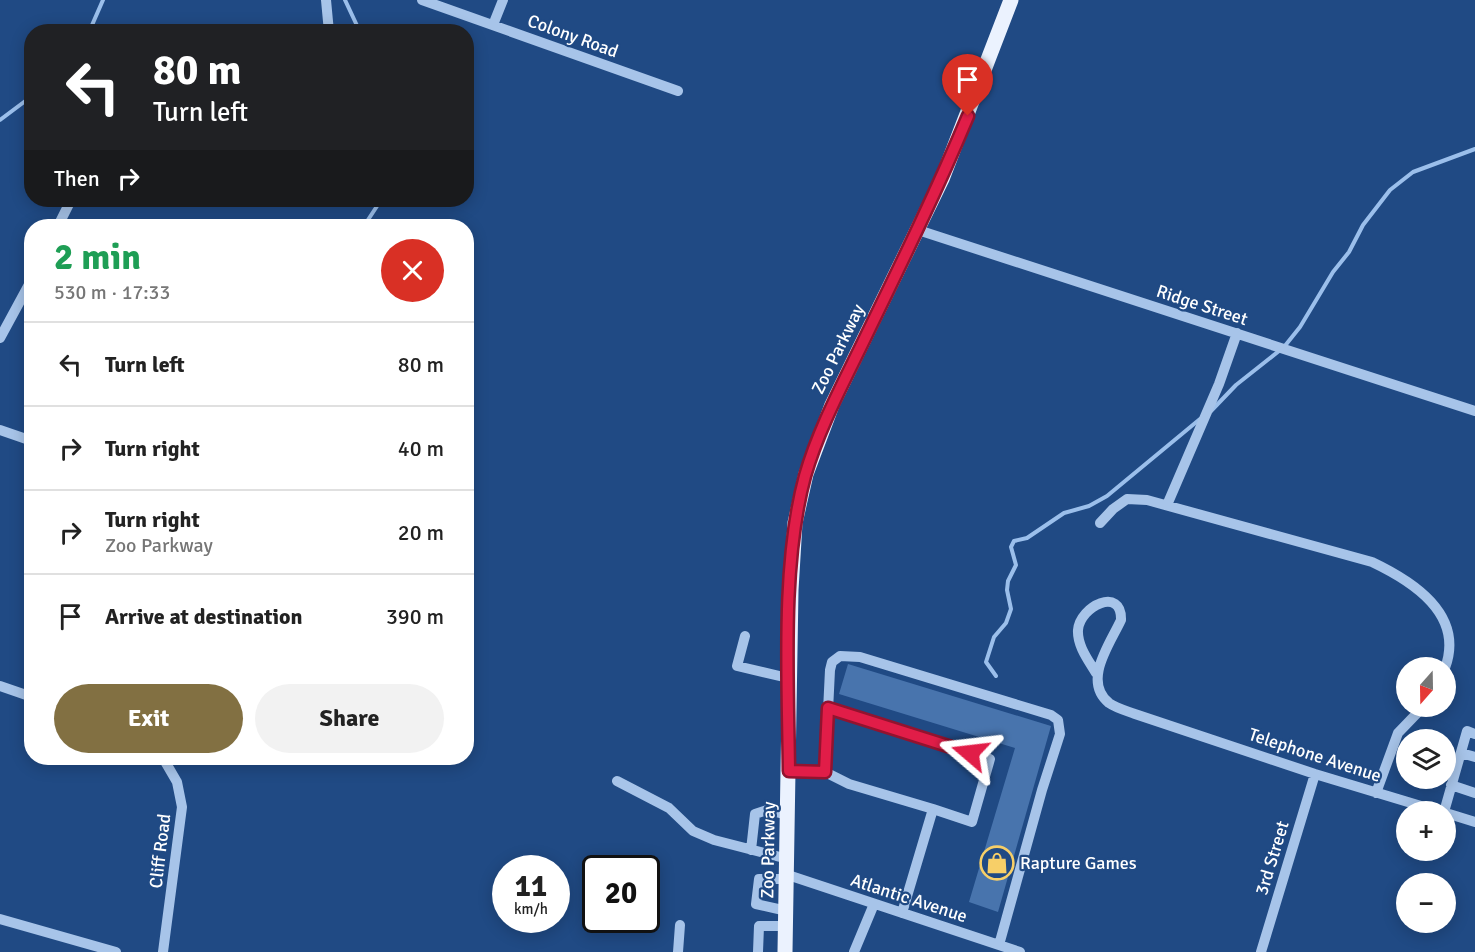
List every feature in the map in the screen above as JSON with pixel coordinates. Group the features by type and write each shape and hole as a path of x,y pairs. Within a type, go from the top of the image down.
{"main road":[{"name":"Zoo Parkway","path":"785,952 788,877 788,678 795,523 806,474 832,405 918,230 968,116 1011,0"}],"street":[{"path":"326,0 328,24"},
{"name":"Colony Road","path":"423,0 678,91"},
{"path":"493,25 503,0"},
{"name":"Ridge Street","path":"918,230 1475,411"},
{"path":"0,338 24,294"},
{"path":"1167,505 1219,384 1237,333"},
{"path":"0,430 24,438"},
{"path":"1100,523 1113,509 1127,499 1167,505 1338,552 1394,573 1432,601 1445,621 1448,640 1446,657"},
{"name":"Telephone Avenue","path":"1096,673 1120,620 1121,612 1116,604 1107,601 1093,605 1078,630 1082,651 1096,673 1098,689 1109,703 1135,714 1315,774 1405,801"},
{"path":"745,636 737,666 788,678"},
{"path":"825,772 832,662 840,656 849,655 1051,715 1058,720 1060,734 999,945"},
{"path":"0,686 24,695"},
{"path":"789,771 825,772 849,784 933,808 972,822 990,759 828,708"},
{"path":"1376,793 1398,733 1413,717"},
{"path":"1456,769 1471,733"},
{"path":"1461,753 1475,757"},
{"name":"Cliff Road","path":"163,952 182,807 177,782 167,765"},
{"name":"3rd Street","path":"1261,952 1315,774"},
{"path":"617,781 669,808 693,831 751,850 788,859"},
{"path":"1456,787 1475,793"},
{"path":"902,913 933,808"},
{"path":"751,850 755,814 767,810 788,815"},
{"name":"Telephone Avenue","path":"1456,816 1475,822"},
{"path":"786,919 756,904 759,879 788,877"},
{"name":"Atlantic Avenue","path":"788,877 1020,952"},
{"path":"857,951 874,904"},
{"path":"0,919 116,952"},
{"path":"758,952 759,926 786,919"},
{"path":"678,952 680,925"}],"building":[{"path":"848,664 1051,726 998,912 969,902 1015,748 839,694"}],"waterway":[{"path":"92,24 103,0"},
{"path":"345,0 356,24"},
{"path":"0,120 24,102"},
{"path":"1211,411 1236,385 1284,347 1300,327 1333,272 1349,252 1363,225 1390,190 1413,172 1475,149"},
{"path":"369,219 376,207"},
{"path":"996,676 986,662 994,637 1006,623 1011,609 1007,590 1008,581 1016,565 1011,547 1014,541 1027,538 1064,513 1089,506 1107,496 1200,419"}],"place":[{"name":"Rapture Games","path":"997,863"}],"route":[{"path":"968,116 918,230 832,405 806,474 795,523 791,590 788,678 789,771 825,772 828,708 970,753"}]}
